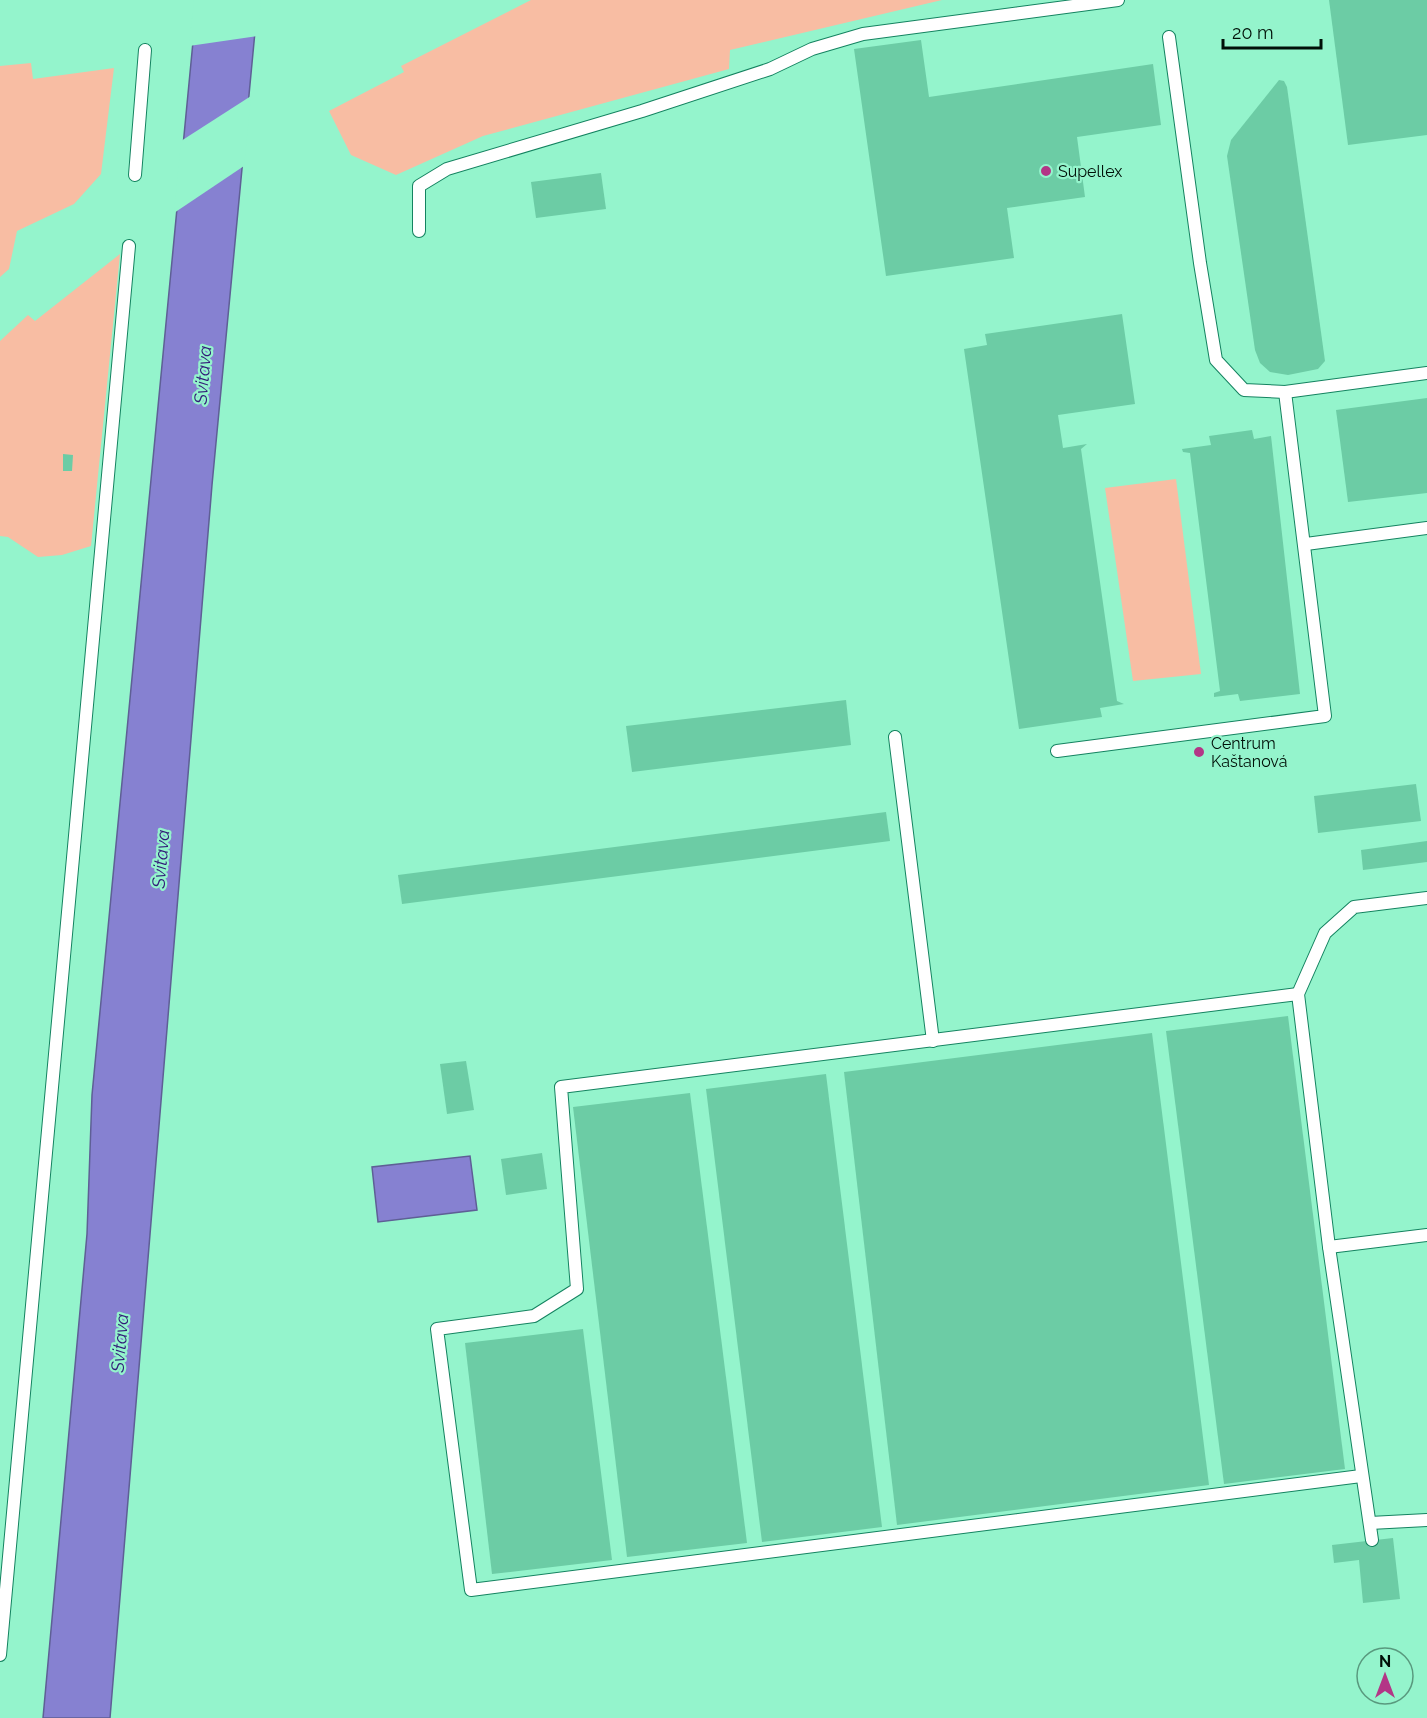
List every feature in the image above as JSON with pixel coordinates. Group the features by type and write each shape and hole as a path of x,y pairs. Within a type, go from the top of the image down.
{"lane":[{"path":"420,231 420,186 447,169 642,111 770,69 812,49 863,33 1119,0"},
{"path":"1169,37 1200,263 1216,360 1244,390 1286,392 1427,373"},
{"path":"135,175 145,50"},
{"path":"0,1655 129,246"},
{"path":"1057,751 1326,716 1286,392"},
{"path":"1306,544 1427,528"},
{"path":"895,737 933,1041"},
{"path":"1372,1540 1329,1247 1298,994 1325,933 1354,907 1427,898"},
{"path":"1298,994 561,1087 577,1289 534,1316 437,1329 471,1590 1361,1476"},
{"path":"1329,1247 1427,1235"},
{"path":"1370,1523 1427,1520"}],"shaded area":[{"path":"531,0 942,0 730,50 729,69 483,136 396,175 351,155 329,111 404,72 401,66"},
{"path":"31,63 33,79 114,68 101,174 74,204 17,231 9,269 0,277 0,66"},
{"path":"120,254 91,546 62,555 38,557 8,537 0,536 0,341 28,315 35,321"},
{"path":"1176,479 1201,674 1133,681 1105,488"}],"water":[{"name":"Svitava","path":"197,0 258,0 212,485 110,1718 43,1718 87,1234 92,1095"},
{"path":"470,1156 477,1210 378,1222 372,1167"}],"pier":[{"path":"194,0 261,0 258,36 189,46"},
{"path":"251,96 244,166 174,213 181,141"}],"building":[{"path":"1329,0 1427,0 1427,135 1348,145"},
{"path":"921,40 929,97 1153,64 1161,125 1077,137 1085,197 1007,208 1014,258 886,276 854,49"},
{"path":"1279,80 1284,81 1287,87 1325,361 1318,369 1288,375 1270,372 1260,363 1255,350 1227,156 1231,140"},
{"path":"601,173 606,209 536,218 531,182"},
{"path":"1122,314 1135,404 1058,415 1063,448 1087,444 1081,449 1117,701 1124,704 1100,708 1102,717 1019,729 964,349 987,345 985,334"},
{"path":"1427,398 1427,493 1348,502 1336,410"},
{"path":"1252,430 1254,439 1271,436 1300,694 1240,701 1238,694 1214,697 1214,693 1220,691 1190,453 1183,452 1182,449 1211,445 1209,436"},
{"path":"63,454 73,455 72,471 63,471"},
{"path":"846,700 851,745 632,772 626,726"},
{"path":"1416,784 1421,821 1318,833 1314,796"},
{"path":"886,812 890,841 402,904 398,875"},
{"path":"1427,841 1427,862 1363,870 1361,850"},
{"path":"1288,1016 1345,1469 1224,1484 1166,1031"},
{"path":"1152,1033 1209,1485 897,1525 844,1072"},
{"path":"466,1061 474,1110 447,1114 440,1064"},
{"path":"826,1074 882,1527 762,1542 706,1089"},
{"path":"690,1093 747,1543 627,1557 573,1107"},
{"path":"542,1153 547,1189 506,1195 501,1159"},
{"path":"583,1329 612,1560 492,1574 465,1343"},
{"path":"1393,1538 1400,1599 1363,1603 1359,1560 1334,1563 1332,1545"}],"place":[{"name":"Supellex","path":"1046,171"},
{"name":"Centrum Kaštanová","path":"1199,752"}]}
